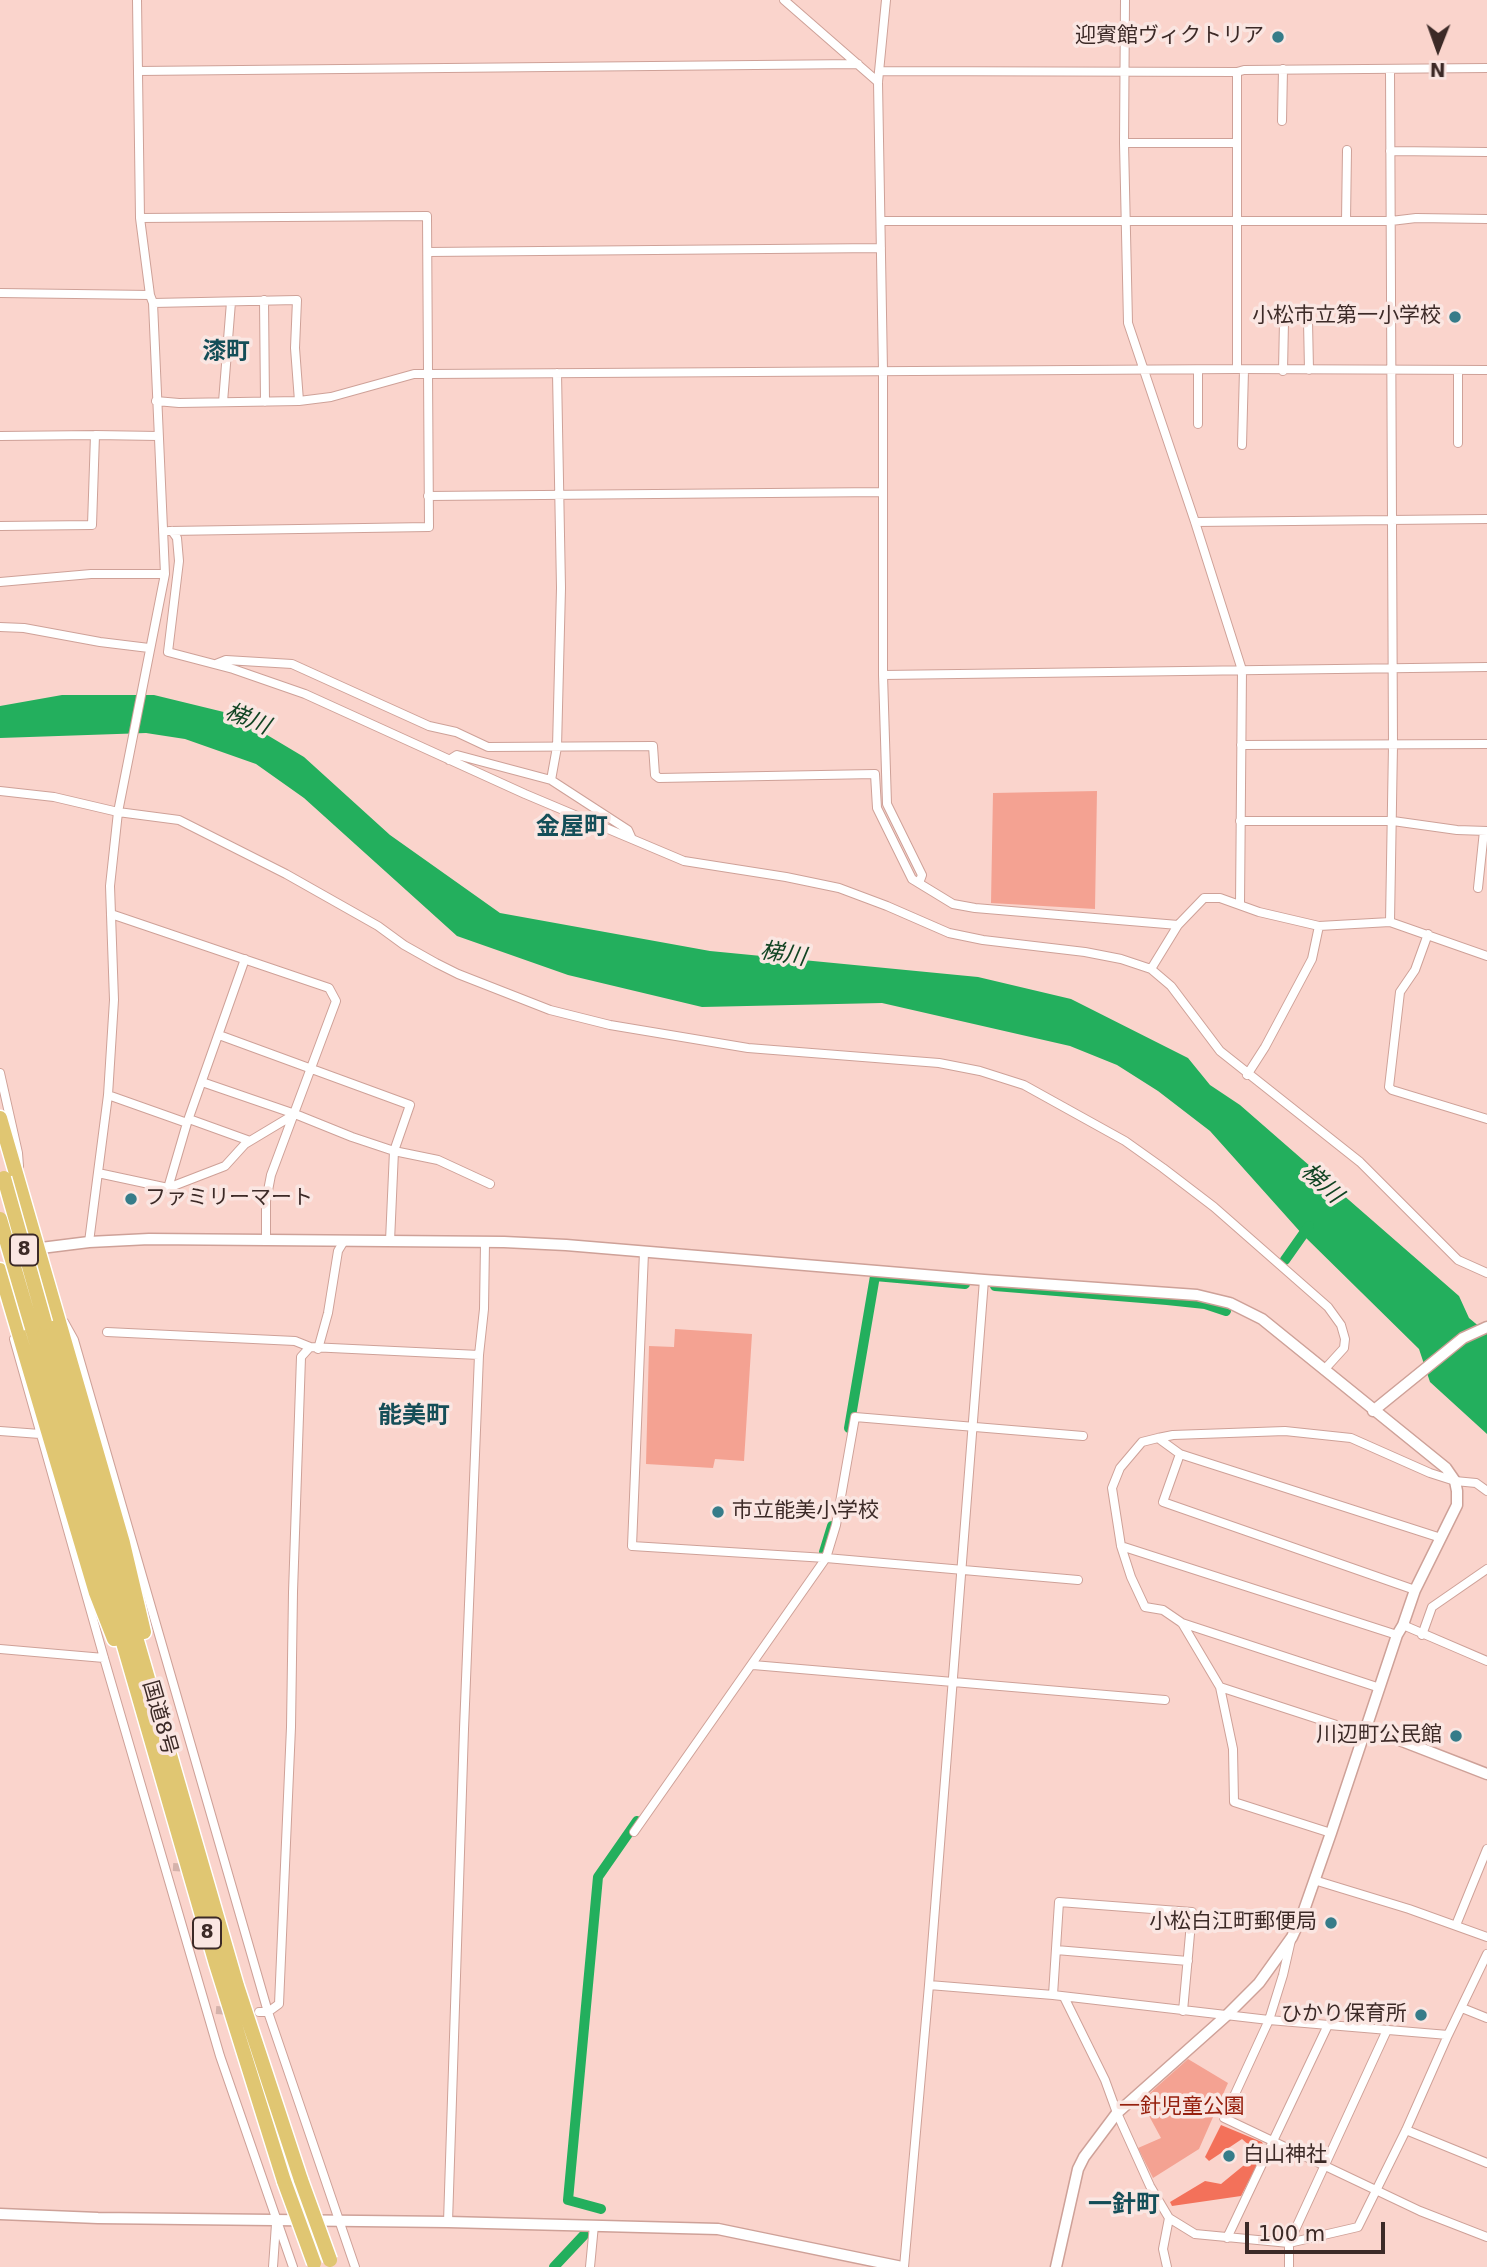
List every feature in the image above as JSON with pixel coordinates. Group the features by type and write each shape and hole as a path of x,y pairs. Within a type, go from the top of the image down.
{"highway":[{"path":"0,1118 123,1542 132,1650 142,1683"},
{"name":"国道8号","path":"2,1171 32,1328"},
{"name":"国道8号","path":"0,1220 142,1683 156,1754 216,1964 284,2180 315,2265"},
{"path":"0,1270 32,1328"},
{"name":"国道8号","path":"142,1683 171,1735 176,1777 237,1986 331,2264"}],"street":[{"path":"89,1242 108,1095 114,1000 110,886 119,808 165,574 151,299 140,218 137,0"},
{"path":"784,0 878,82"},
{"path":"886,0 878,82 883,371 883,675 887,804 922,875 919,883"},
{"path":"1125,0 1124,143 1128,323 1242,670 1240,905"},
{"path":"138,71 858,64"},
{"path":"879,71 1237,72 1283,69 1487,68"},
{"path":"1282,121 1283,69"},
{"path":"1390,69 1393,667 1390,922"},
{"path":"1237,72 1236,228 1242,445"},
{"path":"1124,143 1237,143"},
{"path":"1346,221 1347,150"},
{"path":"1390,151 1487,152"},
{"path":"140,218 427,216 429,527 162,531"},
{"path":"881,221 1238,222 1487,219"},
{"path":"428,252 881,248"},
{"path":"0,293 231,302 297,300 295,348 299,401"},
{"path":"264,300 265,402"},
{"path":"223,402 231,302"},
{"path":"1283,370 1284,321"},
{"path":"1308,321 1308,370"},
{"path":"1198,370 1198,424"},
{"path":"1458,370 1458,443"},
{"path":"156,401 299,401 331,397 414,374 1487,370"},
{"path":"551,780 557,747 561,587 557,373"},
{"path":"0,526 92,525 94,435"},
{"path":"0,436 158,436"},
{"path":"428,496 883,492"},
{"path":"1195,522 1487,519"},
{"path":"172,531 177,538 179,561 169,652 216,664 305,694 449,760 684,861 839,888 887,905 949,933 983,940 1085,952 1121,959 1151,969 1171,986 1220,1051 1360,1162 1458,1260 1487,1273"},
{"path":"0,582 91,573 165,574"},
{"path":"0,627 24,628 149,652"},
{"path":"216,664 226,660 292,664 429,726 456,732 488,747 653,746 655,775 659,778 876,774 877,808 912,879 953,904 1178,925"},
{"path":"883,675 1487,667"},
{"path":"1241,745 1487,744"},
{"path":"449,760 457,755 551,780 628,831 632,839"},
{"path":"0,792 54,797 179,820 286,874 378,926 436,963 550,1010 610,1025 748,1048 939,1063 980,1071 1024,1085 1125,1141 1163,1168 1214,1207 1328,1307 1341,1325 1345,1339 1344,1348 1324,1370"},
{"path":"1240,821 1393,821 1457,830 1486,831 1478,888"},
{"path":"1151,969 1178,925 1204,898 1220,898 1319,926 1390,922 1487,956"},
{"path":"111,914 329,988 337,1001 271,1175 266,1201 266,1240"},
{"path":"1247,1075 1312,959 1319,926"},
{"path":"1427,934 1415,970 1400,992 1389,1087 1487,1119"},
{"path":"168,1188 201,1082 245,959"},
{"path":"219,1035 410,1105 394,1151 390,1241"},
{"path":"0,1073 18,1153 20,1183"},
{"path":"201,1082 394,1151 438,1160 490,1184"},
{"path":"108,1095 250,1141"},
{"path":"98,1173 168,1188 225,1166 245,1144 295,1114"},
{"path":"0,1254 89,1242 149,1239 566,1245 1197,1295 1230,1303 1262,1319 1446,1468 1455,1481 1457,1505 1415,1590 1332,1833 1292,1937 1259,1983 1226,2016 1116,2113 1084,2157 1078,2169 1056,2267"},
{"path":"263,2012 279,2004 291,1727 301,1357 314,1348 328,1313 338,1251 344,1241"},
{"path":"448,2222 485,1243"},
{"path":"644,1252 632,1546 961,1568 1079,1580"},
{"path":"0,2214 718,2229 903,2267 929,1985 984,1280"},
{"path":"51,1298 74,1340 263,2012 355,2267"},
{"path":"1373,1410 1463,1338 1487,1327"},
{"path":"32,1328 13,1339 104,1658 276,2221 293,2267"},
{"path":"107,1332 295,1341 314,1348 479,1355"},
{"path":"634,1832 826,1558 836,1525 855,1417 1083,1436"},
{"path":"0,1431 40,1434"},
{"path":"1380,1688 1182,1623 1163,1610 1145,1607 1121,1546 1112,1488 1120,1468 1142,1442 1173,1434 1285,1431 1351,1438 1430,1474 1476,1483 1487,1491"},
{"path":"1158,1438 1180,1454 1441,1538"},
{"path":"1180,1454 1163,1502 1415,1590"},
{"path":"1121,1546 1422,1635 1487,1661"},
{"path":"1422,1635 1432,1607 1487,1569"},
{"path":"1182,1623 1220,1687 1233,1749 1234,1802 1332,1833"},
{"path":"0,1649 104,1658"},
{"path":"753,1665 1165,1700"},
{"path":"1220,1687 1365,1730 1487,1774"},
{"path":"1456,1925 1487,1849"},
{"path":"1314,1880 1487,1937"},
{"path":"1053,1995 1059,1902 1192,1912 1183,2011"},
{"path":"1292,1937 1269,2020 1224,2118 1420,2211 1487,2237"},
{"path":"1056,1950 1188,1961"},
{"path":"1064,1997 1105,2080 1116,2113 1155,2196 1169,2218 1195,2234 1289,2243 1358,2227 1487,1954"},
{"path":"929,1985 1053,1995 1226,2016 1448,2035"},
{"path":"1462,2008 1487,2018"},
{"path":"1227,2238 1328,2025"},
{"path":"1289,2267 1289,2243 1387,2030"},
{"path":"1406,2130 1487,2163"},
{"path":"1167,2267 1163,2249 1169,2218"},
{"path":"273,2267 276,2221"},
{"path":"590,2267 594,2225"}],"green space":[{"path":"1097,791 1095,909 991,903 993,793"},
{"path":"675,1329 752,1334 744,1461 715,1459 713,1468 646,1464 649,1346 674,1347"},
{"name":"一針児童公園","path":"1188,2059 1228,2083 1199,2149 1153,2178 1138,2148 1161,2138 1141,2101"}],"shaded area":[{"path":"1221,2125 1262,2142 1265,2149 1241,2196 1172,2206 1170,2202 1205,2181 1221,2184 1249,2161 1251,2147 1242,2139 1209,2161 1205,2157"}],"water":[{"name":"梯川","path":"62,695 154,695 232,714 304,757 390,835 500,913 710,951 978,977 1071,999 1188,1058 1210,1085 1240,1105 1459,1296 1469,1318 1487,1333 1487,1434 1430,1382 1419,1349 1303,1235 1210,1131 1158,1091 1117,1065 1070,1046 882,1003 702,1007 568,975 457,936 304,798 256,764 185,739 146,733 0,738 0,706"}],"waterway":[{"path":"1285,1260 1309,1226"},
{"path":"849,1428 875,1276 965,1284"},
{"path":"995,1286 1205,1304 1226,1311"},
{"path":"824,1552 832,1526"},
{"path":"601,2209 568,2200 598,1877 637,1821"},
{"path":"554,2267 584,2235"}],"tunnel":[{"path":"173,1867 189,1868"},
{"path":"216,2010 231,2011"}],"place":[{"name":"迎賓館ヴィクトリア","path":"1278,37"},
{"name":"小松市立第一小学校","path":"1455,317"},
{"name":"ファミリーマート","path":"131,1199"},
{"name":"市立能美小学校","path":"718,1512"},
{"name":"川辺町公民館","path":"1456,1736"},
{"name":"小松白江町郵便局","path":"1331,1923"},
{"name":"ひかり保育所","path":"1421,2015"},
{"name":"白山神社","path":"1229,2156"}],"district":[{"name":"漆町","path":"226,353"},
{"name":"金屋町","path":"572,828"},
{"name":"能美町","path":"414,1417"},
{"name":"一針町","path":"1124,2206"}]}
